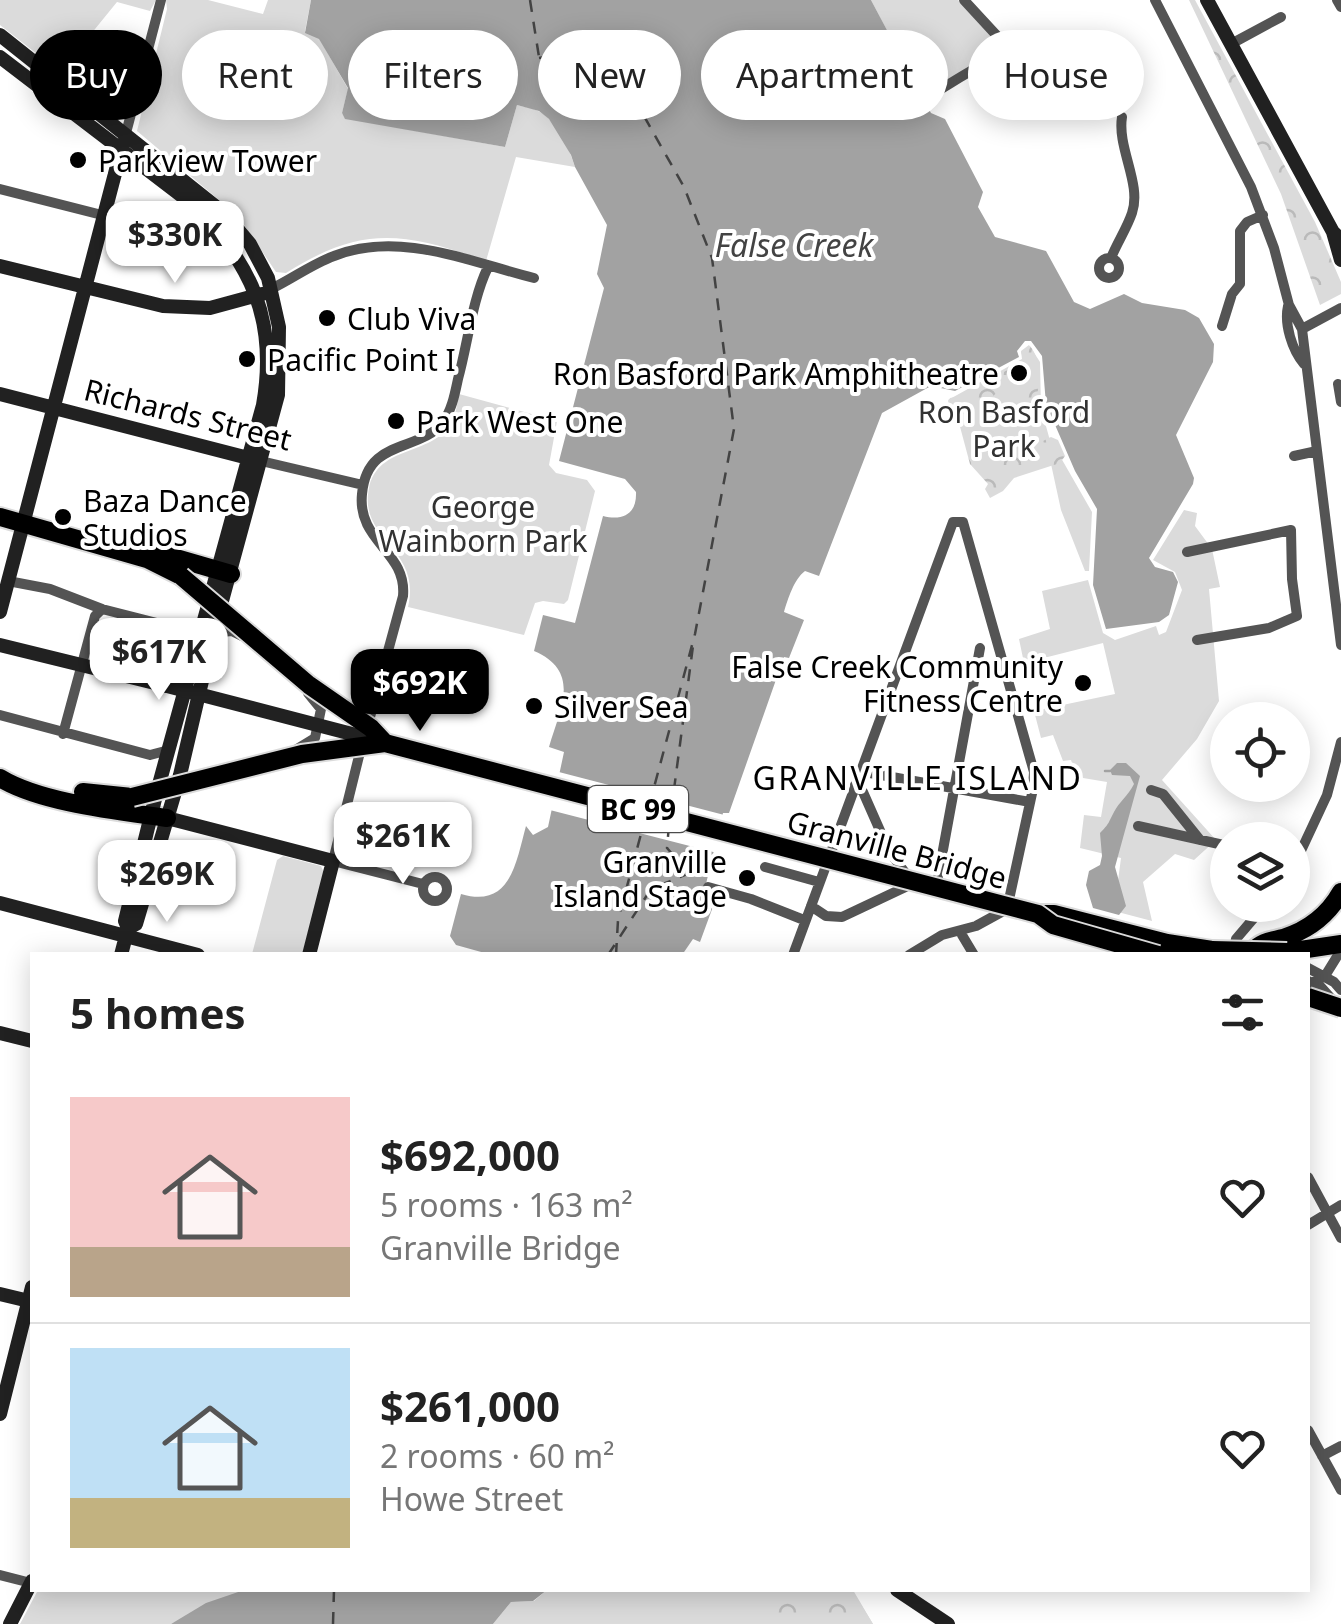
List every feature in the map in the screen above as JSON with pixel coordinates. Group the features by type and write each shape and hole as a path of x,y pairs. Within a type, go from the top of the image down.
{"highway":[{"name":"BC 99","path":"0,517 54,532"},
{"path":"54,532 67,526 225,572"},
{"name":"Granville Bridge","path":"54,532 147,559 181,576 309,685 385,743"},
{"name":"Granville Bridge","path":"0,776 97,796 132,797 302,754 385,743 1038,914 1054,914 1166,943 1299,952 1341,945"},
{"path":"0,776 30,790 107,810 159,817"},
{"path":"1253,951 1260,944 1311,926 1331,908 1341,892"},
{"path":"1038,914 1053,925 1148,952"},
{"path":"1310,988 1341,1008"}],"main road":[{"path":"1207,0 1336,230 1341,260"},
{"path":"0,35 225,214 250,244 264,292 267,374 255,460 225,572 168,750 159,817"},
{"path":"0,57 191,203 218,230 264,292"},
{"path":"0,612 126,133"},
{"path":"0,266 183,308 218,307 264,292"},
{"name":"Richards Street","path":"0,394 255,460"},
{"path":"122,952 127,932 125,922 159,817 180,774 199,696 206,634"},
{"name":"Granville Bridge","path":"0,645 83,663 385,743"},
{"path":"159,817 334,861 310,952"},
{"path":"0,903 127,932 189,952"},
{"path":"0,1033 30,1040"},
{"path":"0,1294 30,1297"},
{"path":"0,1414 30,1301"},
{"path":"10,1624 30,1586"},
{"path":"900,1592 948,1624"}],"street":[{"path":"126,133 161,0"},
{"path":"964,0 991,30"},
{"path":"1155,0 1240,162 1263,215 1289,305 1304,328 1304,365 1341,645"},
{"path":"1337,0 1341,7"},
{"path":"1231,44 1281,17"},
{"path":"1110,258 1134,208 1129,164 1120,135 1122,120"},
{"path":"0,189 102,215"},
{"path":"1222,326 1232,294 1240,284 1240,231 1247,222 1263,215"},
{"path":"264,292 335,255 374,245 415,247 534,278"},
{"path":"424,884 334,861 404,582 398,565 368,531 362,506 363,486 371,468 386,452 425,436 446,418 488,268"},
{"path":"1289,305 1286,320 1296,355 1304,365"},
{"path":"1304,328 1341,308"},
{"path":"1338,384 1341,402"},
{"path":"1294,456 1316,452"},
{"name":"Richards Street","path":"255,460 363,486"},
{"path":"793,952 953,522 962,522 1034,772 1012,909"},
{"path":"1187,552 1291,530 1297,616 1269,628 1197,640"},
{"path":"8,581 50,589 102,608 206,634 232,632 317,701 320,709 316,738 306,746 196,777 180,774"},
{"path":"63,734 95,616 102,608"},
{"path":"936,888 980,648"},
{"path":"199,696 466,766"},
{"path":"0,715 150,755 168,750"},
{"path":"1310,833 1322,808 1341,742"},
{"path":"859,771 1030,802"},
{"path":"855,785 863,792 889,851 914,884"},
{"path":"1151,790 1163,794 1201,840"},
{"path":"1138,826 1210,842"},
{"path":"765,866 819,882"},
{"path":"811,906 826,916 842,917 914,884 1193,952"},
{"path":"708,887 804,920"},
{"path":"915,952 942,935 976,926 1012,909"},
{"path":"1232,952 1236,939 1250,922"},
{"path":"962,935 972,952"},
{"path":"1296,952 1341,945"},
{"path":"1310,986 1325,976 1341,945"},
{"path":"1310,969 1341,990"},
{"path":"1310,1181 1341,1238"},
{"path":"1310,1224 1341,1205"},
{"path":"1310,1434 1341,1490"},
{"path":"1322,1456 1341,1446"},
{"path":"0,1574 30,1582"}],"green space":[{"path":"0,0 156,0 150,11 117,2 94,30 30,30 30,48 0,25"},
{"path":"166,0 208,0 263,14 268,0 311,0 305,30 182,30 182,120 328,120 328,54 348,89 342,113 348,120 505,147 513,120 518,120 518,105 538,111 538,120 552,122 575,167 516,157 486,261 431,244 384,238 338,247 286,273 276,272 238,216 137,131 140,120 162,120 162,30"},
{"path":"871,0 958,0 987,30 968,30 968,70 948,81 948,30 887,30"},
{"path":"1189,0 1195,0 1315,222 1341,282 1341,294 1320,305 1281,194"},
{"name":"Ron Basford Park","path":"1029,345 1040,362 1041,408 1049,437 1092,512 1089,571 1085,571 1061,510 1051,464 986,473 948,400 1022,359 1021,351"},
{"path":"1030,346 1039,374 1035,426 1024,436 1008,424 976,411 970,414 975,438 992,458 988,468 1018,444 1031,447 1051,437 1058,440 1065,456 1060,463 1014,478 990,498 985,489 988,484 970,464 959,423 948,402 961,396 970,400 990,378 1010,369 1009,381 990,399 1018,411 1031,362 1021,352"},
{"name":"George Wainborn Park","path":"459,394 557,421 549,465 556,473 587,480 595,491 568,600 564,604 535,603 524,635 408,607 410,587 406,571 372,521 368,506 374,474 394,457 442,434 453,421"},
{"path":"1184,510 1197,513 1195,526 1212,549 1220,587 1209,589 1219,701 1210,702 1210,717 1197,739 1162,780 1210,833 1210,845 1194,860 1175,854 1143,882 1152,921 1114,911 1121,858 1080,848 1084,815 1101,817 1107,782 1077,777 1071,760 1063,761 1053,735 1041,738 1034,711 1115,694 1103,643 1024,663 1019,639 1050,629 1042,591 1088,580 1103,633 1115,640 1156,626 1159,635 1166,632 1182,590 1175,572 1153,560"},
{"path":"283,856 321,866 324,873 303,952 253,952 277,860"},
{"path":"37,1592 240,1592 171,1624 20,1624"},
{"path":"545,1592 854,1592 873,1624 493,1624 511,1602 534,1601"},
{"path":"763,1592 853,1592 873,1624 753,1624 746,1617"}],"water":[{"name":"False Creek","path":"311,0 871,0 887,30 701,30 701,120 946,120 983,192 978,207 995,237 1046,251 1074,302 1090,309 1124,294 1142,303 1185,310 1199,318 1214,344 1213,362 1176,435 1193,484 1149,558 1155,567 1173,572 1178,582 1169,615 1159,622 1106,629 1093,585 1097,509 1075,471 1046,404 1042,356 1031,341 1025,341 1017,351 1019,357 955,391 931,386 882,413 819,576 805,571 787,601 784,612 804,620 789,658 784,657 729,813 723,813 705,888 718,893 700,942 693,939 684,952 481,952 456,945 450,936 461,894 478,897 501,889 514,867 526,826 533,835 548,827 564,752 549,747 564,693 558,670 534,651 543,615 575,623 603,516 627,514 636,500 636,492 625,479 559,461 604,288 597,274 607,225 550,120 681,120 681,30 538,30 538,111 518,105 518,30 348,30 348,88 328,54 328,30 306,30"},
{"name":"False Creek","path":"348,88 348,120 342,113"},
{"name":"False Creek","path":"351,120 513,120 505,147"},
{"path":"1117,763 1126,763 1140,776 1115,867 1126,906 1119,915 1093,908 1086,885 1089,871 1100,865 1100,833 1134,784 1130,776 1112,775 1110,770"},
{"path":"238,1592 544,1592 533,1601 511,1602 493,1624 171,1624 206,1603"}],"pier":[{"path":"555,771 732,817 726,818 717,853 546,809"}],"waterway":[{"path":"1105,771 1110,771"}],"ferry route":[{"path":"530,0 538,51"},
{"path":"646,120 684,187 712,258 734,429 695,634 649,806"},
{"path":"671,812 693,646"},
{"path":"616,952 618,920 645,819"},
{"path":"669,825 667,848 693,871"},
{"path":"610,952 651,889 692,872"},
{"path":"333,1624 334,1592"}],"place":[{"name":"Parkview Tower","path":"78,160"},
{"name":"Club Viva","path":"327,318"},
{"name":"Pacific Point I","path":"247,359"},
{"name":"Ron Basford Park Amphitheatre","path":"1019,373"},
{"name":"Park West One","path":"396,421"},
{"name":"Baza Dance Studios","path":"63,517"},
{"name":"False Creek Community Fitness Centre","path":"1083,683"},
{"name":"Silver Sea","path":"534,706"},
{"name":"Granville Island Stage","path":"747,878"}],"district":[{"name":"GRANVILLE ISLAND","path":"918,777"}]}
